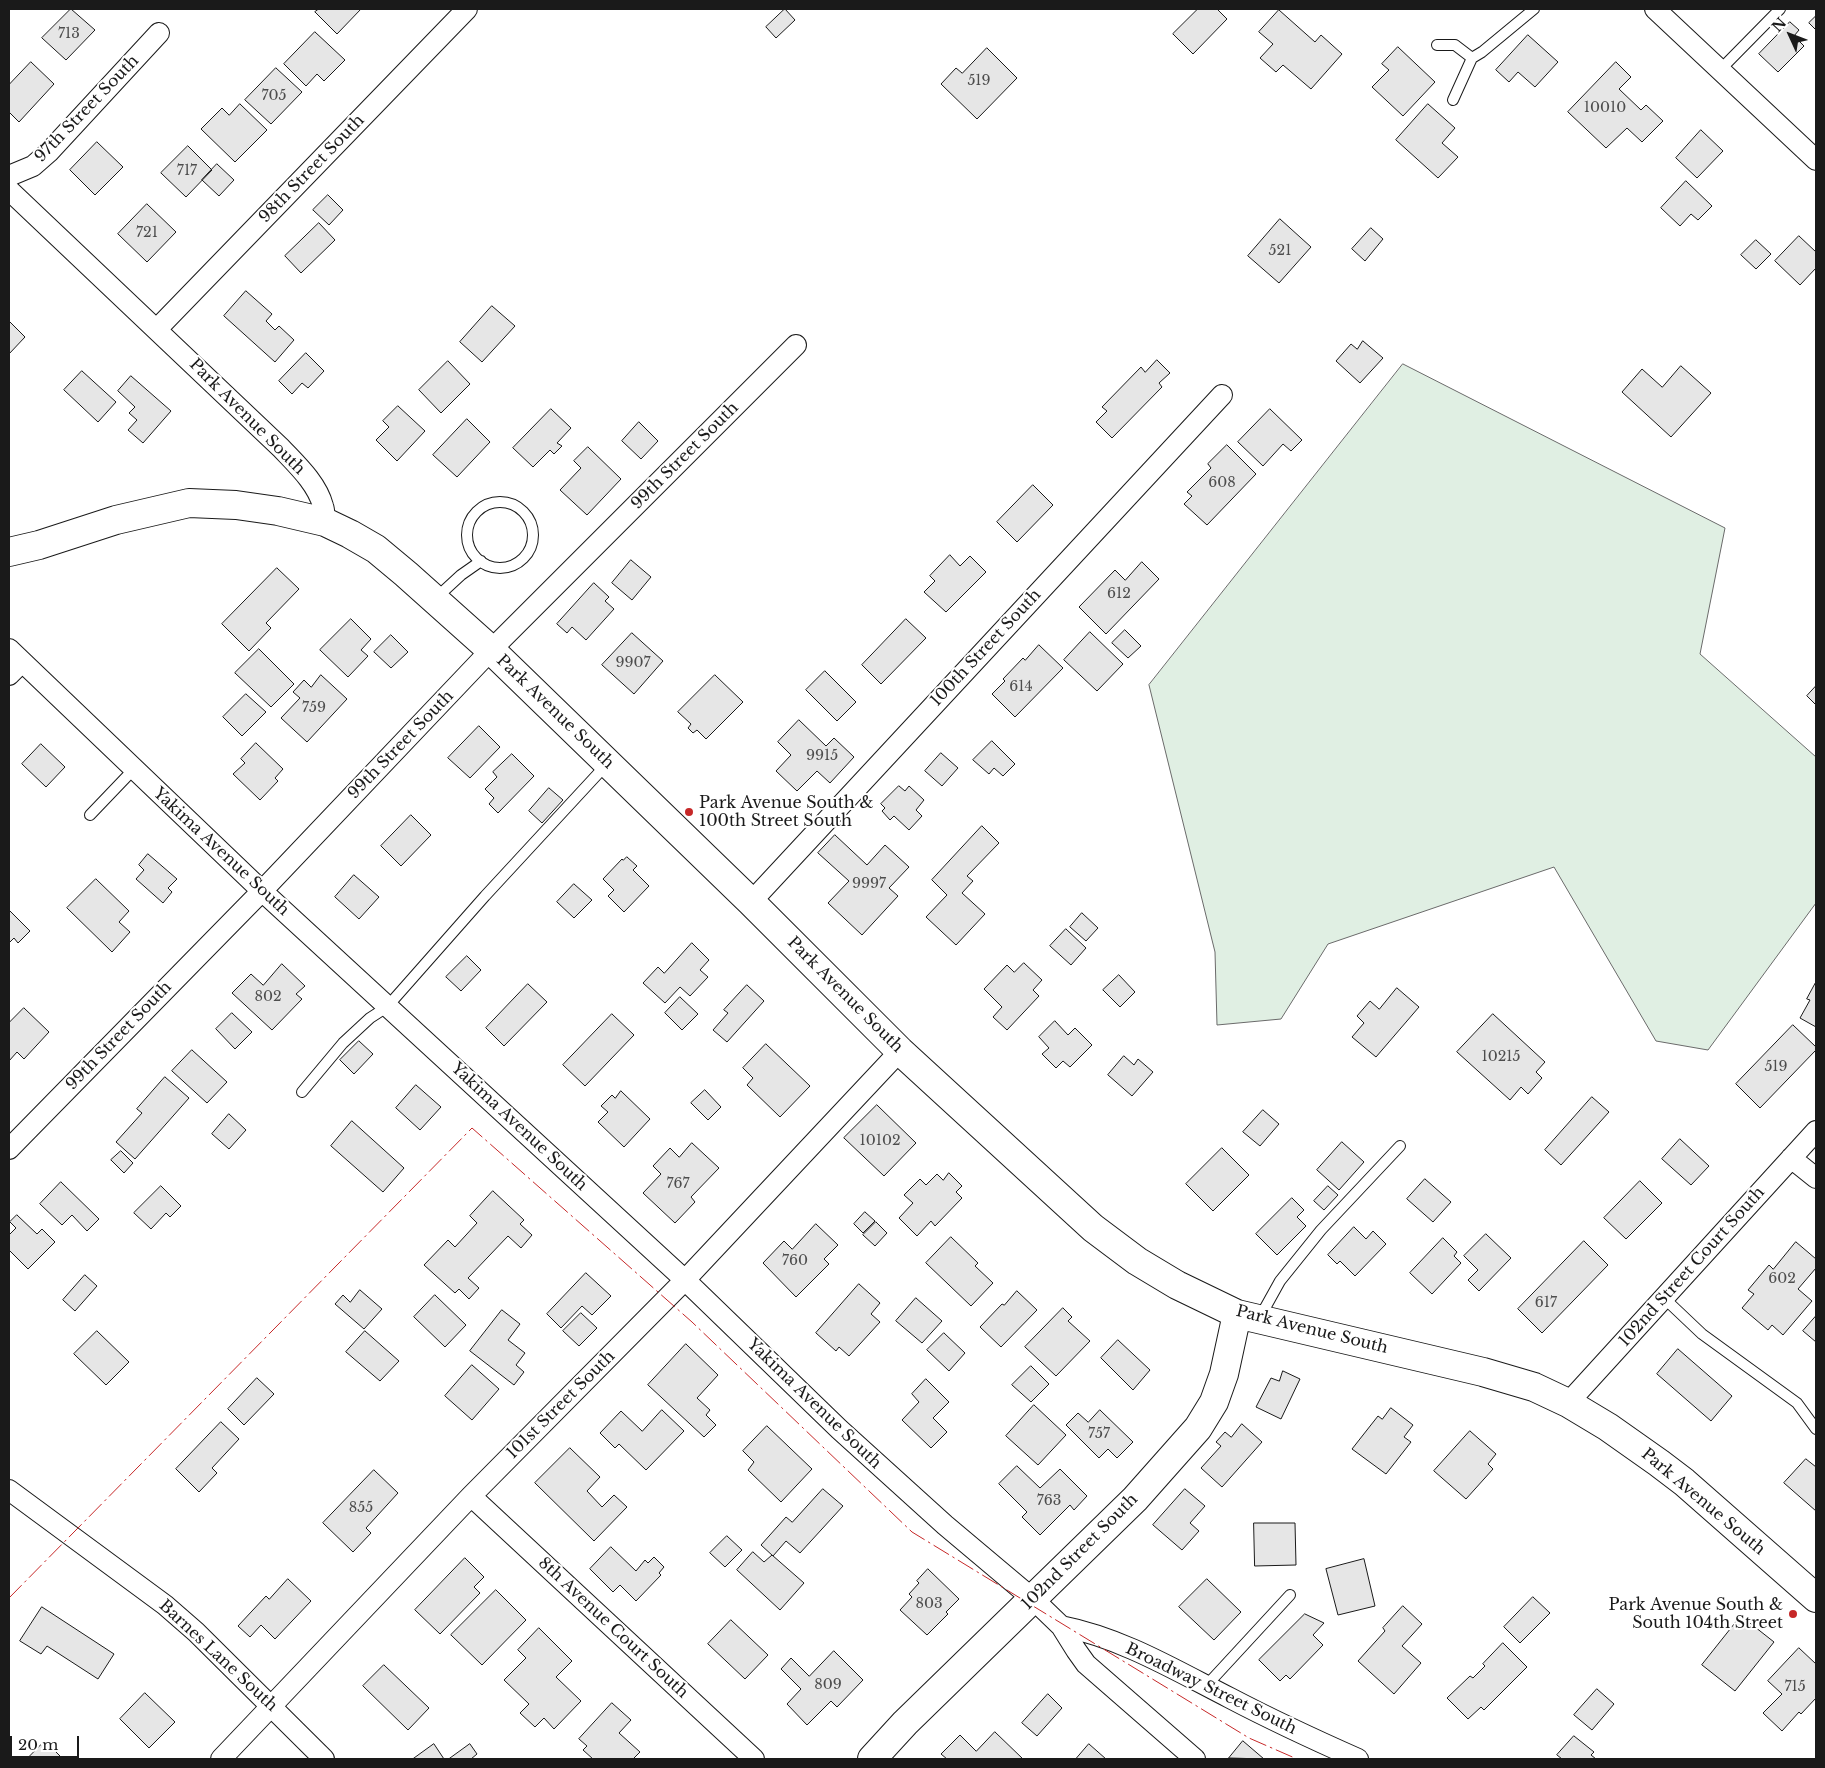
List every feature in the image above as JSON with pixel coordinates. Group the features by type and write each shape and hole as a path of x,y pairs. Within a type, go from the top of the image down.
{"main road":[{"path":"9,552 39,545 116,520 189,503 236,505 278,511 325,522"},
{"name":"Park Avenue South","path":"325,522 350,534 376,550 435,599 491,650 751,902 900,1052 1093,1228 1119,1249 1177,1285 1248,1316 1484,1372 1534,1387 1568,1403 1608,1427 1678,1477 1816,1598"},
{"name":"102nd Street South","path":"872,1759 905,1723 1135,1499 1198,1428 1214,1402 1248,1316"}],"street":[{"name":"98th Street South","path":"157,329 467,9"},
{"path":"1655,9 1816,160"},
{"name":"97th Street South","path":"9,176 33,166 49,152 159,33"},
{"name":"Park Avenue South","path":"9,190 281,448 315,489 323,506 325,522"},
{"name":"99th Street South","path":"9,1149 262,891 491,650 796,345"},
{"name":"100th Street South","path":"751,902 1222,395"},
{"name":"Yakima Avenue South","path":"13,662 134,769 262,891 685,1280 839,1429 944,1525 1033,1599 1061,1626 1086,1664 1186,1756"},
{"name":"101st Street South","path":"221,1759 472,1496 685,1280 900,1052"},
{"name":"102nd Street Court South","path":"1568,1403 1816,1131"},
{"path":"1791,1158 1816,1178"},
{"name":"Barnes Lane South","path":"9,1490 165,1605 196,1632 324,1759"},
{"name":"8th Avenue Court South","path":"472,1496 754,1759"},
{"name":"Broadway Street South","path":"1061,1626 1104,1637 1144,1654 1271,1720 1358,1759"}],"lane":[{"path":"1453,100 1472,58 1534,9"},
{"path":"1720,70 1780,9"},
{"path":"1437,45 1454,45 1472,58"},
{"path":"498,502 510,503 520,508 528,516 532,527 533,538 531,548 526,556 518,562 500,568 490,566 481,561 473,553 468,543 468,531 471,520 487,504 498,502"},
{"path":"435,599 461,575 481,561"},
{"path":"302,1092 343,1043 370,1018 387,1006 485,896 608,763"},
{"path":"90,815 134,769"},
{"path":"1248,1316 1280,1281 1315,1237 1400,1146"},
{"path":"1664,1298 1702,1334 1797,1403 1816,1429"},
{"path":"1206,1686 1290,1595"}],"green space":[{"path":"1403,364 1725,528 1700,654 1816,757 1816,903 1708,1050 1656,1041 1554,867 1328,944 1281,1019 1217,1025 1215,952 1149,685"}],"building":[{"path":"71,9 95,30 66,60 42,38"},
{"path":"319,9 361,9 337,34 315,12"},
{"path":"785,9 795,20 776,38 766,27"},
{"path":"1198,9 1217,9 1227,19 1193,54 1173,34"},
{"path":"1279,10 1315,42 1321,35 1342,54 1311,89 1283,65 1276,72 1260,58 1273,44 1259,32"},
{"path":"1816,16 1816,30 1809,23"},
{"path":"1790,22 1799,30 1794,36 1804,46 1778,72 1759,54"},
{"path":"315,32 345,60 324,81 317,74 306,86 284,64"},
{"path":"1528,35 1558,62 1535,87 1518,72 1509,82 1496,70"},
{"path":"1398,47 1435,82 1403,116 1372,87 1389,70 1382,64"},
{"path":"987,48 1017,78 977,119 941,84 956,68 962,73"},
{"path":"31,62 54,84 19,122 9,112 9,85"},
{"path":"1616,62 1631,77 1619,89 1641,110 1646,105 1663,121 1642,142 1627,128 1606,148 1568,112"},
{"path":"276,68 302,92 271,124 245,100"},
{"path":"240,104 267,130 235,162 201,129 222,108 229,115"},
{"path":"1428,104 1455,128 1442,143 1458,157 1438,178 1396,140"},
{"path":"1701,130 1723,151 1697,178 1676,158"},
{"path":"97,142 123,167 95,195 70,170"},
{"path":"188,146 212,170 186,197 161,173"},
{"path":"217,164 234,180 219,196 202,180"},
{"path":"1686,181 1712,206 1698,220 1691,214 1680,226 1661,208"},
{"path":"328,195 343,210 329,225 313,210"},
{"path":"147,204 176,232 147,262 118,234"},
{"path":"1280,219 1311,247 1279,283 1248,256"},
{"path":"319,223 335,240 301,273 285,256"},
{"path":"1371,228 1383,239 1365,261 1352,249"},
{"path":"1799,236 1816,252 1816,268 1800,285 1775,261"},
{"path":"1756,240 1771,254 1756,269 1741,255"},
{"path":"246,291 272,314 266,321 275,330 279,326 294,340 275,362 224,316"},
{"path":"492,306 515,326 482,362 460,342"},
{"path":"9,321 25,337 9,354"},
{"path":"1363,341 1383,358 1360,383 1336,361 1351,344 1357,349"},
{"path":"306,353 324,371 308,388 302,383 292,394 279,381"},
{"path":"1157,360 1170,373 1159,383 1162,387 1112,438 1096,422 1107,411 1102,407 1141,367 1145,372"},
{"path":"448,361 470,384 441,413 419,390"},
{"path":"1681,366 1711,393 1671,437 1622,392 1642,369 1662,387"},
{"path":"82,371 116,402 98,422 64,390"},
{"path":"131,376 171,411 143,443 128,430 137,420 129,413 135,407 118,391"},
{"path":"398,406 425,431 397,461 376,440 389,427 383,421"},
{"path":"551,409 571,428 557,443 562,446 554,454 550,450 533,467 513,448"},
{"path":"1270,409 1302,440 1291,451 1283,444 1263,466 1238,442"},
{"path":"467,419 490,442 457,477 433,455"},
{"path":"639,422 658,441 641,459 622,441"},
{"path":"1227,445 1256,474 1207,525 1184,504 1192,496 1187,492 1211,468 1208,464"},
{"path":"588,447 621,479 587,515 560,490 581,468 574,461"},
{"path":"1033,485 1053,505 1017,542 997,522"},
{"path":"950,555 960,566 970,556 986,572 946,612 924,592 935,581 930,576"},
{"path":"631,560 651,577 632,600 612,583"},
{"path":"1142,562 1159,579 1106,634 1079,607 1115,570 1125,580"},
{"path":"277,568 299,589 266,623 271,628 249,651 222,624"},
{"path":"594,583 609,597 605,601 614,609 586,640 572,627 567,633 557,624"},
{"path":"351,619 371,639 361,650 368,656 348,677 320,650"},
{"path":"906,619 926,638 881,684 862,665"},
{"path":"1125,630 1141,646 1128,658 1112,643"},
{"path":"1090,632 1123,664 1097,691 1064,660"},
{"path":"632,633 663,661 634,694 602,665"},
{"path":"391,635 408,652 391,668 374,652"},
{"path":"1039,645 1063,668 1015,717 992,694 1023,658 1025,660"},
{"path":"259,649 294,684 271,707 235,673"},
{"path":"825,671 856,702 837,721 806,690"},
{"path":"321,675 347,699 307,742 281,718 300,698 293,692 304,680 311,687"},
{"path":"715,675 743,702 706,739 697,730 693,733 688,728 691,724 678,712"},
{"path":"1816,686 1816,705 1807,696"},
{"path":"246,694 266,712 242,736 223,717"},
{"path":"799,720 826,746 834,738 854,757 830,783 817,771 797,791 776,771 791,755 778,742"},
{"path":"479,726 500,747 470,778 448,758"},
{"path":"992,741 1015,764 1003,776 994,768 989,774 973,760"},
{"path":"256,743 283,769 275,778 278,781 260,800 233,774 245,763 241,759"},
{"path":"41,744 65,767 46,787 22,764"},
{"path":"941,753 958,768 942,786 925,771"},
{"path":"512,754 534,776 498,813 489,804 494,798 485,789 497,777 493,772"},
{"path":"899,786 905,791 909,786 924,800 916,810 922,816 909,830 894,816 890,820 882,811 885,808 881,804"},
{"path":"549,788 563,800 542,823 529,811"},
{"path":"411,815 431,835 401,866 381,846"},
{"path":"982,826 999,843 967,876 973,881 962,893 985,914 956,945 926,917 947,895 932,880"},
{"path":"835,835 867,865 885,845 909,867 889,888 898,896 862,935 828,903 849,881 818,853"},
{"path":"148,854 177,879 168,888 172,892 163,903 136,879 144,870 139,865"},
{"path":"627,857 637,866 633,870 649,886 624,912 608,896 614,890 603,879 622,859"},
{"path":"354,875 379,897 359,919 335,897"},
{"path":"96,879 129,911 119,922 130,932 112,952 67,908"},
{"path":"574,884 592,900 574,918 557,902"},
{"path":"9,910 30,931 18,943 14,938 9,943"},
{"path":"1082,913 1098,928 1086,941 1070,927"},
{"path":"1066,929 1086,948 1071,965 1050,946"},
{"path":"692,943 709,960 700,970 708,977 690,996 680,987 665,1003 643,983 658,967 664,973"},
{"path":"467,956 481,970 461,991 446,977"},
{"path":"1024,963 1042,980 1033,990 1039,996 1007,1030 993,1017 1002,1007 984,989 1007,965 1014,972"},
{"path":"282,964 305,986 296,994 302,999 272,1030 232,993 251,974 263,985"},
{"path":"1119,975 1135,992 1120,1007 1103,990"},
{"path":"1816,982 1816,1027 1800,1018 1810,1000 1807,999"},
{"path":"528,984 547,1002 504,1046 486,1028"},
{"path":"747,985 764,1001 727,1042 713,1030 728,1013 724,1010"},
{"path":"1397,988 1419,1007 1376,1057 1352,1037 1364,1023 1357,1016 1370,1001 1379,1009"},
{"path":"680,997 698,1014 682,1030 665,1013"},
{"path":"24,1008 49,1032 24,1059 17,1052 9,1061 9,1023"},
{"path":"232,1013 252,1032 235,1049 216,1029"},
{"path":"612,1014 634,1035 585,1086 563,1065"},
{"path":"1493,1014 1545,1062 1536,1072 1542,1078 1528,1094 1521,1087 1510,1100 1457,1052"},
{"path":"1055,1021 1068,1035 1075,1028 1092,1045 1070,1067 1063,1061 1056,1068 1042,1054 1049,1048 1039,1037"},
{"path":"1793,1025 1816,1047 1816,1050 1760,1108 1736,1084"},
{"path":"359,1041 373,1054 354,1074 340,1060"},
{"path":"766,1044 810,1086 780,1117 747,1085 753,1078 743,1068"},
{"path":"192,1050 227,1082 207,1103 172,1071"},
{"path":"1124,1056 1134,1065 1138,1059 1153,1072 1132,1096 1108,1075"},
{"path":"165,1077 189,1098 135,1159 116,1142 142,1113 137,1109"},
{"path":"416,1085 441,1107 420,1130 396,1108"},
{"path":"705,1090 721,1107 708,1120 691,1103"},
{"path":"621,1091 650,1119 624,1147 598,1122 608,1112 601,1106 612,1095 615,1098"},
{"path":"1592,1097 1609,1112 1561,1165 1545,1150"},
{"path":"877,1105 916,1143 884,1176 844,1138"},
{"path":"1263,1110 1279,1124 1260,1146 1243,1132"},
{"path":"229,1114 246,1130 229,1149 212,1134"},
{"path":"352,1121 404,1168 383,1192 331,1146"},
{"path":"1680,1139 1709,1166 1691,1185 1662,1159"},
{"path":"1342,1142 1364,1162 1339,1190 1317,1170"},
{"path":"692,1143 719,1168 691,1197 695,1202 675,1223 643,1193 661,1174 653,1166 670,1148 679,1157"},
{"path":"1222,1148 1249,1175 1213,1211 1186,1184"},
{"path":"121,1151 133,1163 124,1173 111,1160"},
{"path":"949,1173 962,1186 956,1192 962,1198 935,1226 931,1221 917,1236 899,1218 913,1203 904,1195 920,1179 926,1185 937,1174 943,1180"},
{"path":"1425,1179 1451,1202 1433,1222 1407,1199"},
{"path":"1640,1181 1662,1203 1626,1239 1604,1218"},
{"path":"61,1182 99,1219 87,1231 72,1215 62,1225 40,1204"},
{"path":"161,1186 181,1206 170,1217 166,1213 151,1229 134,1213"},
{"path":"1328,1186 1338,1195 1324,1210 1314,1201"},
{"path":"493,1191 524,1220 520,1224 532,1235 521,1248 508,1236 468,1278 479,1288 469,1299 459,1289 455,1293 424,1265 448,1240 455,1247 477,1223 470,1216"},
{"path":"1292,1198 1304,1210 1297,1217 1306,1226 1277,1255 1256,1234"},
{"path":"865,1212 875,1221 863,1233 854,1224"},
{"path":"17,1215 37,1234 42,1229 55,1242 28,1269 9,1250 9,1235 16,1228 10,1222"},
{"path":"876,1222 887,1233 875,1246 863,1235"},
{"path":"816,1224 838,1245 824,1259 829,1264 796,1297 763,1263 784,1241 792,1249"},
{"path":"1354,1227 1366,1239 1373,1231 1386,1244 1355,1276 1340,1261 1337,1264 1328,1255"},
{"path":"1486,1234 1511,1258 1479,1291 1468,1280 1478,1270 1464,1256"},
{"path":"951,1237 978,1263 975,1266 993,1283 971,1306 926,1263"},
{"path":"1443,1238 1457,1252 1454,1256 1461,1263 1432,1294 1410,1273"},
{"path":"1584,1241 1608,1265 1542,1333 1518,1309"},
{"path":"1796,1242 1816,1259 1816,1268 1798,1289 1812,1301 1783,1335 1772,1325 1768,1330 1742,1308 1754,1294 1748,1290 1769,1265 1773,1269"},
{"path":"586,1273 611,1296 592,1315 582,1306 561,1328 547,1314"},
{"path":"85,1275 97,1286 75,1311 63,1300"},
{"path":"859,1284 880,1303 871,1314 880,1322 849,1356 839,1347 836,1351 816,1333"},
{"path":"360,1290 382,1309 364,1329 335,1304 343,1295 350,1302"},
{"path":"1017,1291 1037,1310 1001,1347 980,1327"},
{"path":"435,1295 466,1325 445,1347 414,1317"},
{"path":"916,1298 942,1321 922,1343 896,1321"},
{"path":"1063,1308 1072,1317 1068,1321 1090,1341 1056,1376 1025,1347"},
{"path":"502,1310 520,1324 508,1340 525,1353 516,1365 524,1372 514,1385 470,1351"},
{"path":"581,1313 597,1328 579,1346 563,1331"},
{"path":"1816,1316 1816,1342 1803,1331"},
{"path":"97,1331 129,1362 106,1385 74,1354"},
{"path":"365,1331 399,1361 380,1381 346,1352"},
{"path":"944,1333 965,1353 949,1371 927,1350"},
{"path":"1118,1340 1150,1370 1133,1390 1101,1358"},
{"path":"686,1344 718,1375 697,1398 710,1410 706,1415 716,1425 704,1437 648,1385"},
{"path":"1678,1349 1732,1396 1711,1421 1657,1374"},
{"path":"472,1365 499,1389 472,1420 445,1396"},
{"path":"1031,1366 1049,1384 1031,1402 1012,1385"},
{"path":"1283,1371 1300,1379 1281,1419 1256,1407 1271,1378 1279,1381"},
{"path":"257,1378 274,1394 244,1425 228,1409"},
{"path":"926,1379 949,1402 933,1418 947,1432 931,1448 902,1420 919,1402 912,1394"},
{"path":"1034,1405 1066,1435 1038,1465 1006,1436"},
{"path":"1391,1408 1413,1425 1404,1437 1411,1442 1386,1474 1352,1449 1378,1416 1382,1419"},
{"path":"662,1410 684,1431 646,1470 619,1444 615,1448 600,1433 621,1411 642,1431"},
{"path":"1100,1410 1133,1442 1117,1458 1108,1449 1099,1458 1066,1425 1078,1413 1088,1422"},
{"path":"221,1422 239,1439 212,1468 217,1473 199,1492 176,1469"},
{"path":"1242,1424 1262,1442 1222,1487 1201,1468 1221,1446 1216,1442 1225,1432 1231,1437"},
{"path":"767,1426 812,1469 781,1502 748,1470 754,1462 743,1451"},
{"path":"1470,1431 1496,1454 1488,1464 1493,1469 1466,1499 1434,1471"},
{"path":"570,1448 600,1477 587,1491 602,1507 614,1495 627,1507 594,1541 535,1483"},
{"path":"1806,1459 1816,1467 1816,1511 1784,1483"},
{"path":"1017,1466 1040,1488 1060,1469 1087,1496 1074,1510 1070,1505 1040,1535 1022,1517 1027,1512 999,1484"},
{"path":"374,1470 398,1493 366,1528 371,1533 353,1552 323,1523"},
{"path":"823,1489 843,1506 800,1553 786,1541 773,1556 761,1545 786,1517 792,1522"},
{"path":"1185,1489 1205,1506 1190,1523 1199,1531 1182,1550 1153,1525"},
{"path":"1254,1523 1295,1523 1296,1565 1255,1566"},
{"path":"727,1536 742,1550 725,1567 710,1553"},
{"path":"611,1547 636,1571 645,1560 648,1563 654,1557 664,1567 659,1573 661,1575 636,1601 620,1585 613,1592 590,1569"},
{"path":"753,1552 764,1562 772,1555 804,1583 780,1610 737,1570"},
{"path":"465,1558 484,1577 474,1587 480,1593 440,1634 415,1610"},
{"path":"1364,1559 1375,1606 1338,1615 1326,1569"},
{"path":"928,1569 959,1599 946,1612 948,1614 927,1635 900,1610 912,1597 909,1594"},
{"path":"288,1579 311,1601 275,1639 261,1625 250,1637 238,1626 266,1596 269,1599"},
{"path":"1207,1579 1241,1612 1214,1640 1179,1607"},
{"path":"496,1590 526,1620 482,1665 451,1635"},
{"path":"1533,1597 1550,1613 1520,1643 1504,1627"},
{"path":"1403,1606 1422,1624 1402,1646 1421,1663 1394,1694 1358,1661 1385,1631 1383,1628"},
{"path":"42,1607 114,1654 98,1679 47,1646 41,1654 20,1641"},
{"path":"1305,1614 1324,1623 1313,1635 1323,1645 1290,1679 1286,1675 1280,1681 1259,1660"},
{"path":"1741,1616 1774,1642 1735,1691 1702,1665"},
{"path":"731,1620 768,1655 745,1679 708,1644"},
{"path":"539,1628 572,1661 556,1677 581,1701 554,1729 544,1718 535,1727 520,1713 529,1704 504,1680 526,1658 518,1650"},
{"path":"1503,1643 1527,1667 1484,1710 1481,1707 1468,1719 1447,1698 1470,1676 1473,1678 1485,1666 1483,1664"},
{"path":"1799,1648 1816,1664 1816,1698 1801,1714 1799,1712 1782,1731 1763,1713 1782,1694 1768,1681"},
{"path":"834,1651 863,1680 837,1707 831,1701 807,1725 787,1704 801,1689 781,1669 791,1658 809,1676"},
{"path":"384,1665 429,1708 408,1730 363,1686"},
{"path":"1597,1689 1614,1704 1592,1730 1574,1715"},
{"path":"145,1693 175,1722 149,1748 120,1719"},
{"path":"1048,1694 1062,1708 1037,1736 1022,1723"},
{"path":"612,1703 631,1720 619,1733 640,1752 633,1759 593,1759 583,1750 587,1746 579,1739"},
{"path":"995,1732 1023,1759 947,1759 941,1754 960,1735 976,1751"},
{"path":"1574,1736 1594,1752 1591,1755 1596,1759 1562,1759 1557,1755"},
{"path":"45,1741 63,1759 27,1759"},
{"path":"1243,1741 1264,1759 1229,1758"},
{"path":"434,1744 444,1759 413,1759"},
{"path":"470,1744 477,1754 471,1759 449,1759"},
{"path":"1089,1744 1106,1759 1076,1759"}],"power":[{"path":"9,1598 472,1128 692,1322 912,1532 1249,1738 1297,1759"}],"place":[{"name":"Park Avenue South & 100th Street South","path":"689,812"},
{"name":"Park Avenue South & South 104th Street","path":"1793,1614"}]}
